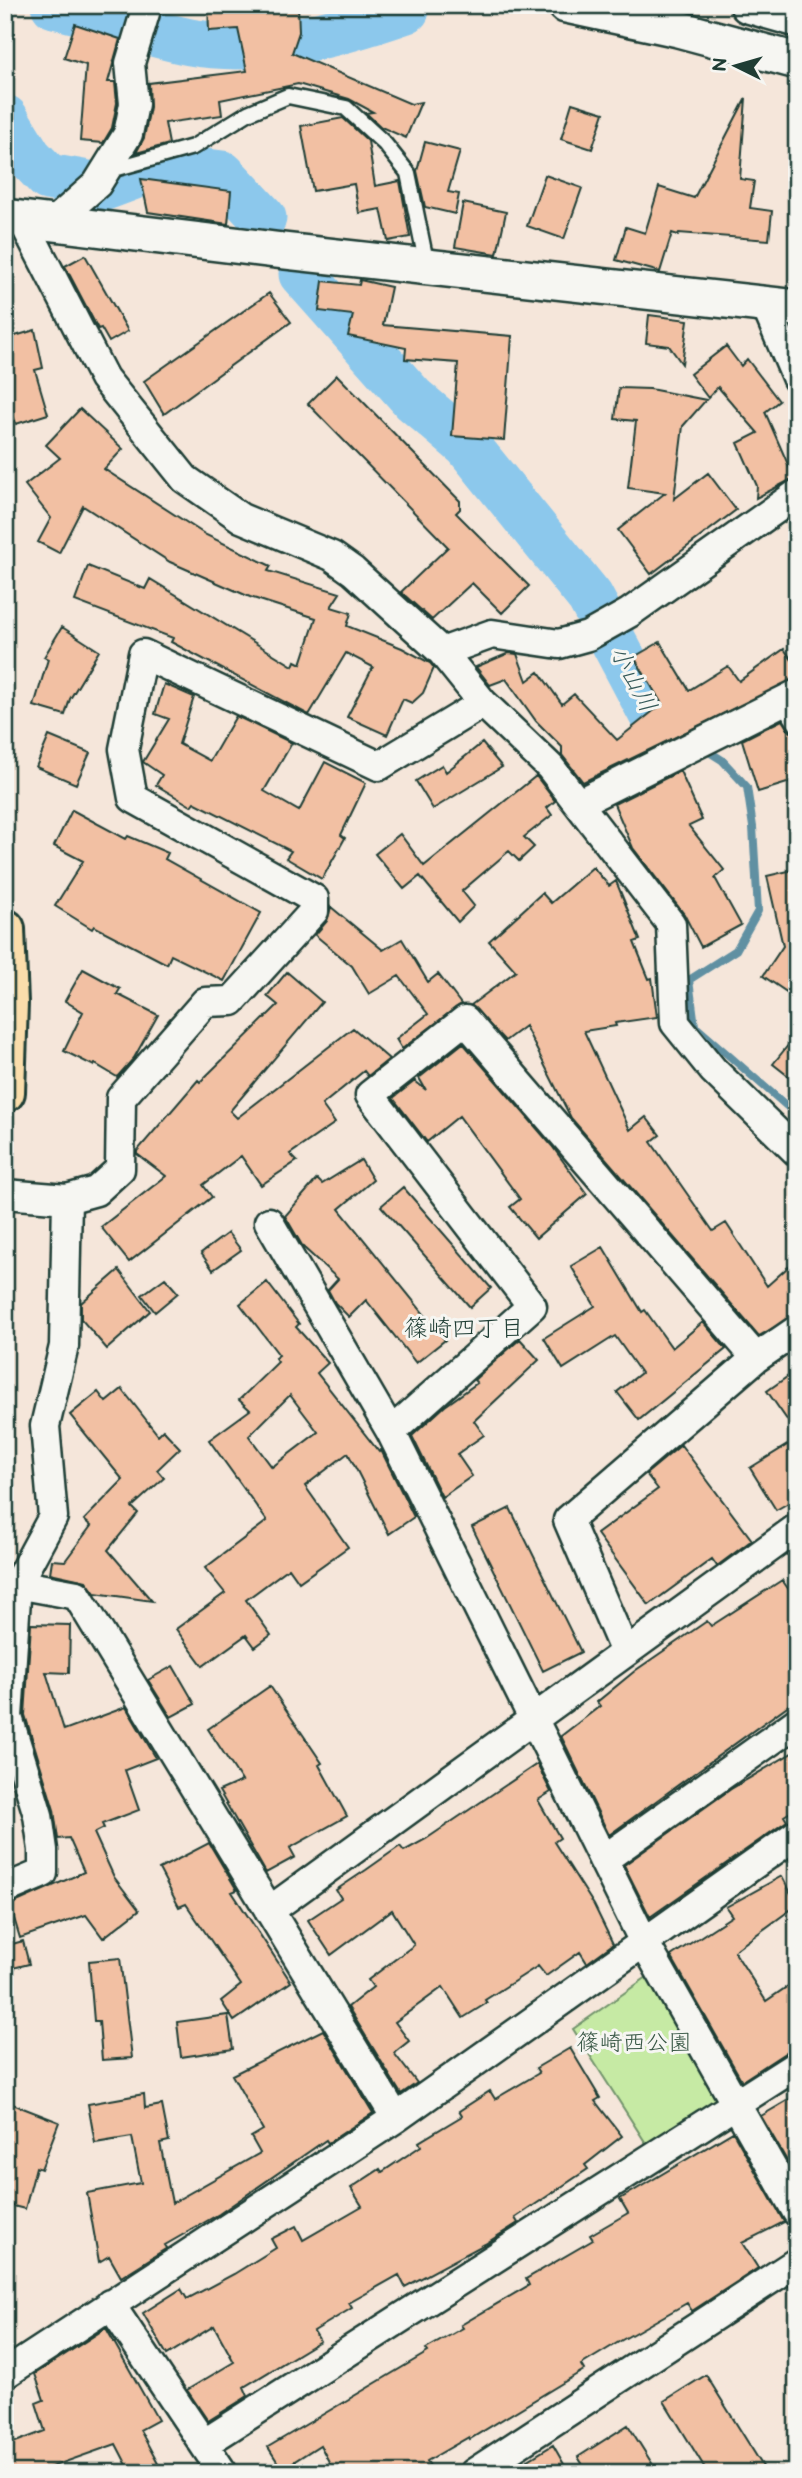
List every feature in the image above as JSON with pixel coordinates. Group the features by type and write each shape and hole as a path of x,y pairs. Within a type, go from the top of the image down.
{"highway":[{"path":"5,929 8,1003 5,1092"}],"street":[{"path":"566,5 678,29 797,61"},
{"path":"748,5 797,19"},
{"path":"27,219 97,184 128,134 134,104 130,63 145,13"},
{"path":"27,219 781,306 797,379"},
{"path":"27,219 104,378 185,480 241,518 332,556 353,571 442,652 483,703 550,767 671,924 675,1023 713,1070 797,1152"},
{"path":"442,652 492,634 559,644 588,636 629,613 797,494"},
{"path":"5,1194 67,1199 96,1191 120,1168 121,1098 205,1002 232,1001 314,911 314,899 133,798 124,750 143,654 379,766 483,703"},
{"path":"579,803 789,698"},
{"path":"391,1432 532,1306 370,1095 465,1020 756,1358"},
{"path":"5,1889 43,1873 38,1815 8,1717 11,1583 53,1517 45,1426 64,1346 67,1199"},
{"path":"269,1222 391,1432 644,1942 797,2212"},
{"path":"624,1650 568,1520 756,1358 797,1330"},
{"path":"269,1911 534,1720 624,1650 797,1528"},
{"path":"11,1583 77,1595 396,2118"},
{"path":"603,1860 797,1722"},
{"path":"5,2374 396,2118 797,1834"},
{"path":"205,2443 797,2065"},
{"path":"474,2473 797,2262"},
{"path":"110,2304 223,2473"}],"lane":[{"path":"104,171 193,147 248,113 288,96 345,108 384,143 408,173 427,267"},
{"path":"789,698 797,725"}],"green space":[{"name":"篠崎西公園","path":"647,1977 718,2103 649,2148 573,2029"}],"building":[{"path":"208,5 298,5 299,32 292,53 411,104 421,102 406,138 381,127 366,113 373,112 349,99 298,84 220,100 222,115 165,123 169,144 136,153 144,138 150,107 149,83 247,71 238,29 209,31"},
{"path":"75,24 120,39 108,82 115,82 117,103 112,128 103,143 80,141 86,65 64,58"},
{"path":"746,98 740,179 754,181 750,208 772,211 769,240 672,233 660,272 616,260 626,227 645,233 659,187 694,198"},
{"path":"572,103 604,113 592,149 561,139"},
{"path":"343,118 368,141 375,186 400,181 410,237 388,241 381,209 359,213 354,184 313,191 301,126"},
{"path":"425,142 460,151 448,192 459,194 455,214 425,207 417,171"},
{"path":"545,175 582,188 564,239 527,226"},
{"path":"141,179 231,191 228,224 148,212"},
{"path":"463,203 506,212 497,254 455,247"},
{"path":"85,255 128,331 109,342 101,328 98,329 65,266"},
{"path":"360,280 391,287 383,325 512,336 504,440 452,436 458,363 405,359 406,348 348,336 353,315 319,311 323,281 359,285"},
{"path":"269,293 291,322 164,414 144,381"},
{"path":"649,315 688,320 682,364 669,346 646,343"},
{"path":"35,330 43,368 35,370 48,414 16,424 5,388 5,339"},
{"path":"726,346 741,366 747,359 779,401 765,412 794,478 756,498 757,486 738,443 758,433 718,387 708,398 690,374"},
{"path":"337,375 460,501 460,509 456,513 529,586 502,613 472,583 432,620 401,592 448,547 308,404"},
{"path":"619,388 650,389 706,400 683,426 674,499 708,473 736,510 651,574 618,530 665,493 628,488 636,421 615,419"},
{"path":"80,409 123,449 104,469 206,535 271,566 268,571 340,593 331,607 351,613 347,626 402,648 430,663 434,668 423,693 412,703 403,699 387,735 347,717 373,667 346,653 309,715 171,642 173,638 75,601 88,566 145,589 150,579 293,666 295,661 301,664 316,618 250,597 170,562 83,506 59,553 38,542 51,518 25,485 60,458 46,445"},
{"path":"62,627 99,651 70,699 65,715 34,706 48,659 44,657"},
{"path":"660,642 689,690 728,666 739,681 784,649 797,667 797,678 583,782 562,755 562,747 536,721 506,679 490,685 476,667 509,653 517,654 527,681 539,672 562,704 574,694 617,740 662,704 634,657"},
{"path":"164,684 194,697 179,744 210,761 236,716 292,743 264,791 299,811 325,762 366,783 341,835 345,838 322,879 286,858 291,851 194,802 191,806 156,785 162,775 143,762 169,719 155,714"},
{"path":"782,720 789,731 797,735 797,780 758,792 742,740"},
{"path":"49,736 90,753 76,784 36,767"},
{"path":"482,743 502,767 433,809 416,781 442,765 446,772"},
{"path":"680,771 702,820 689,826 724,870 715,878 741,925 701,947 684,914 633,848 614,804"},
{"path":"536,776 555,801 547,808 552,815 524,837 534,847 519,861 509,851 462,891 474,906 458,922 420,876 404,889 375,854 400,834 424,866"},
{"path":"72,810 126,839 128,836 168,853 165,859 261,913 224,981 171,955 167,964 94,926 92,929 55,906 83,861 54,846"},
{"path":"593,867 609,886 616,881 640,940 634,942 649,979 652,978 657,1017 584,1031 630,1130 646,1117 660,1135 651,1142 713,1231 726,1223 767,1286 797,1259 797,1314 759,1336 571,1118 525,1026 505,1041 471,1005 516,971 489,941 542,893 551,903"},
{"path":"797,869 797,999 763,976 783,946 767,876"},
{"path":"331,907 383,950 402,939 428,982 438,974 461,1004 402,1049 396,1039 428,1014 399,976 369,994 352,966 315,935 327,921"},
{"path":"83,969 120,989 117,994 158,1015 134,1058 117,1077 64,1051 83,1012 65,1001"},
{"path":"287,972 322,1002 230,1111 237,1118 353,1028 389,1059 368,1076 364,1071 322,1105 335,1123 290,1154 297,1161 261,1185 241,1156 203,1185 212,1197 129,1262 101,1227 166,1176 137,1154 137,1151 198,1080 200,1082 278,1005 267,996"},
{"path":"797,1034 797,1083 773,1064"},
{"path":"463,1043 552,1146 587,1194 536,1238 510,1207 520,1199 459,1116 427,1142 393,1098 415,1081 426,1090 419,1078"},
{"path":"361,1160 373,1180 339,1209 445,1340 416,1363 366,1300 349,1317 335,1303 328,1290 338,1279 303,1247 285,1216 317,1179 322,1184"},
{"path":"403,1187 491,1288 470,1307 381,1206"},
{"path":"228,1233 241,1250 213,1270 201,1253"},
{"path":"603,1247 642,1312 645,1310 672,1348 703,1322 726,1349 639,1420 617,1392 641,1373 615,1336 563,1369 544,1338 595,1306 571,1266"},
{"path":"119,1270 150,1311 107,1349 81,1319 81,1303"},
{"path":"165,1278 178,1293 155,1312 142,1295"},
{"path":"267,1282 299,1324 296,1327 328,1363 317,1373 379,1452 381,1450 414,1517 389,1534 348,1453 305,1486 348,1547 299,1582 289,1568 246,1600 271,1635 255,1647 246,1635 203,1666 176,1629 225,1593 205,1568 267,1521 209,1440 250,1410 239,1400 278,1362 275,1358 279,1355 240,1304","holes":["290,1395 318,1432 272,1467 249,1436"]},
{"path":"520,1339 539,1360 474,1421 484,1435 457,1454 472,1476 442,1497 412,1436 445,1406 477,1383 474,1380"},
{"path":"797,1370 797,1434 767,1391"},
{"path":"122,1389 158,1435 163,1430 180,1448 157,1470 164,1478 132,1507 138,1513 108,1550 152,1601 95,1593 86,1581 50,1573 52,1560 65,1561 91,1526 84,1520 123,1480 70,1415 98,1392 106,1402"},
{"path":"797,1439 797,1498 776,1510 750,1468"},
{"path":"681,1445 752,1540 717,1566 712,1559 649,1605 597,1534 658,1489 646,1474"},
{"path":"510,1508 581,1652 543,1671 472,1527"},
{"path":"782,1580 797,1601 797,1699 609,1835 561,1736 600,1706 597,1702 636,1670 707,1621 711,1626"},
{"path":"31,1624 70,1625 69,1673 46,1672 64,1730 126,1707 156,1758 125,1770 139,1810 102,1824 104,1828 94,1833 114,1877 139,1910 103,1938 86,1915 20,1938 10,1905 84,1872 69,1838 58,1839 54,1810 25,1715"},
{"path":"173,1666 195,1704 171,1717 148,1680"},
{"path":"270,1686 322,1763 319,1765 347,1816 290,1848 295,1857 266,1873 219,1791 242,1781 208,1729"},
{"path":"797,1750 797,1808 784,1816 787,1821 650,1917 624,1865 731,1789"},
{"path":"537,1764 551,1792 538,1800 560,1838 554,1842 594,1905 613,1944 587,1963 580,1952 546,1976 538,1966 485,2000 487,2003 463,2018 443,1987 395,2022 409,2041 394,2053 417,2083 401,2094 348,2007 373,1987 368,1980 414,1945 392,1910 331,1955 308,1920 341,1898 336,1890 400,1846 404,1851 426,1839"},
{"path":"209,1843 237,1890 232,1892 291,1982 234,2021 221,2001 241,1985 186,1904 179,1907 159,1869"},
{"path":"782,1876 797,1905 734,1951 766,2001 797,1980 797,2045 742,2081 671,1956 732,1916 726,1907"},
{"path":"23,1941 29,1964 5,1970 5,1946"},
{"path":"120,1958 132,2058 102,2060 99,2021 94,2021 89,1961"},
{"path":"228,2015 233,2049 181,2057 177,2022"},
{"path":"323,2030 373,2113 328,2143 326,2140 219,2214 165,2245 167,2248 121,2277 109,2256 99,2262 87,2193 141,2183 132,2137 95,2143 88,2104 144,2094 145,2108 162,2105 169,2141 160,2143 172,2203 260,2153 251,2137 263,2130 232,2075"},
{"path":"570,2048 600,2098 595,2101 622,2136 585,2165 588,2169 515,2218 518,2223 485,2244 405,2287 399,2275 349,2303 352,2308 314,2331 320,2341 244,2387 248,2396 208,2421 187,2390 234,2362 214,2326 167,2355 143,2313 181,2289 187,2299 234,2274 276,2248 271,2239 296,2226 303,2240 362,2206 351,2188 380,2169 382,2172 421,2146 419,2142 462,2116 459,2111 490,2091 495,2099 539,2073 536,2068"},
{"path":"797,2095 797,2178 761,2116"},
{"path":"10,2103 59,2122 41,2169 36,2167 25,2209 5,2204 5,2115"},
{"path":"733,2132 784,2222 742,2243 758,2268 692,2311 687,2303 622,2340 581,2365 584,2370 470,2439 469,2437 427,2461 430,2466 418,2473 335,2473 320,2445 282,2469 268,2447 428,2352 426,2349 463,2328 461,2325 529,2285 526,2279 593,2240 590,2235 628,2213 620,2199"},
{"path":"106,2328 158,2420 140,2430 163,2473 131,2473 116,2444 45,2469 47,2473 5,2473 5,2446 45,2431 36,2403 44,2400 35,2374"},
{"path":"706,2375 767,2473 708,2473 664,2401"},
{"path":"628,2425 658,2473 588,2473 578,2457"},
{"path":"553,2445 569,2473 507,2473"}],"waterway":[{"path":"54,5 190,42 245,46 327,34 406,10"},
{"name":"小山川","path":"5,118 29,157 48,177 105,187 161,166 222,174 263,218"},
{"name":"小山川","path":"302,274 413,399 467,445 590,597 656,722"},
{"name":"小山川","path":"703,748 722,760 747,787 753,827 758,911 736,950 689,980 695,1026 797,1115"}],"district":[{"name":"篠崎四丁目","path":"464,1328"}]}
